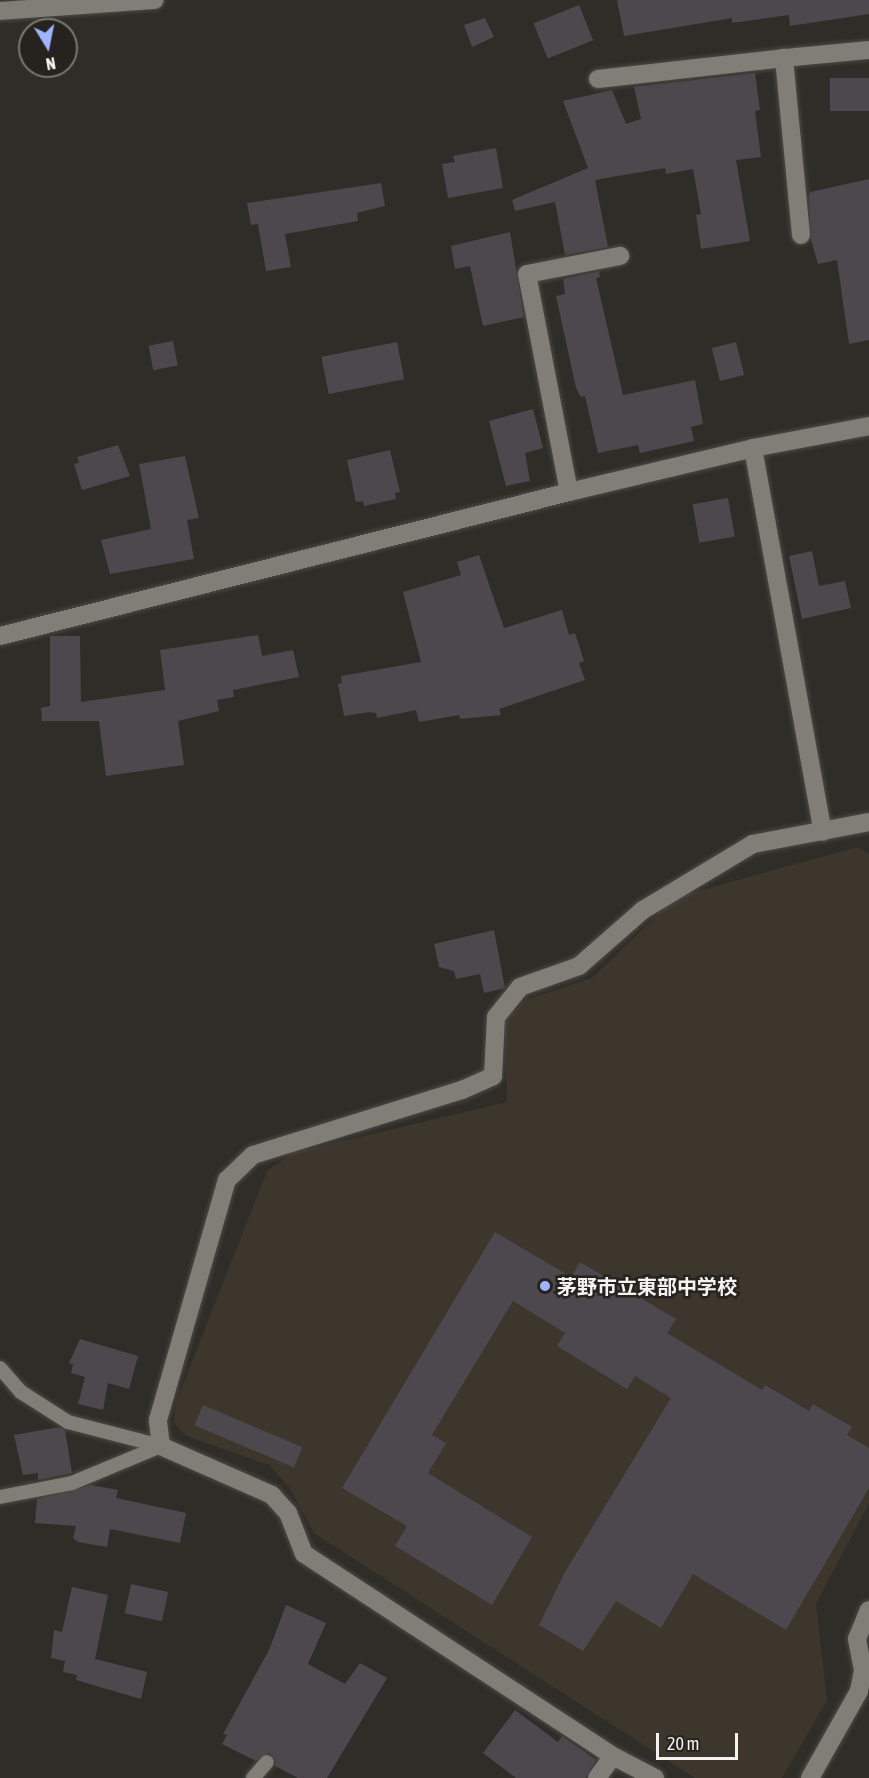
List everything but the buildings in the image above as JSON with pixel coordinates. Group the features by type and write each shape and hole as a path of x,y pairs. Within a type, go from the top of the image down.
{"street":[{"path":"0,11 155,0"},
{"path":"598,79 869,50"},
{"path":"784,58 801,235"},
{"path":"569,492 527,274 620,256"},
{"path":"0,636 569,492 753,448 869,426"},
{"path":"753,448 823,832"},
{"path":"655,1778 613,1756 304,1554 288,1513 272,1495 161,1446 158,1420 226,1180 253,1155 462,1090 493,1076 496,1017 520,987 579,966 623,931 643,910 753,844 869,822"},
{"path":"810,1778 859,1691 863,1670 857,1639 869,1610"},
{"path":"597,1778 613,1756"}],"lane":[{"path":"0,1368 21,1392 68,1422 161,1446"},
{"path":"0,1497 72,1483 161,1446"},
{"path":"253,1778 267,1762"}],"shaded area":[{"name":"茅野市立東部中学校","path":"858,847 869,854 869,1503 816,1604 827,1700 782,1778 695,1778 314,1533 288,1486 269,1465 186,1436 174,1423 176,1402 267,1171 292,1153 507,1102 505,1021 525,1000 592,978 676,897"}],"place":[{"name":"茅野市立東部中学校","path":"545,1286"}]}
